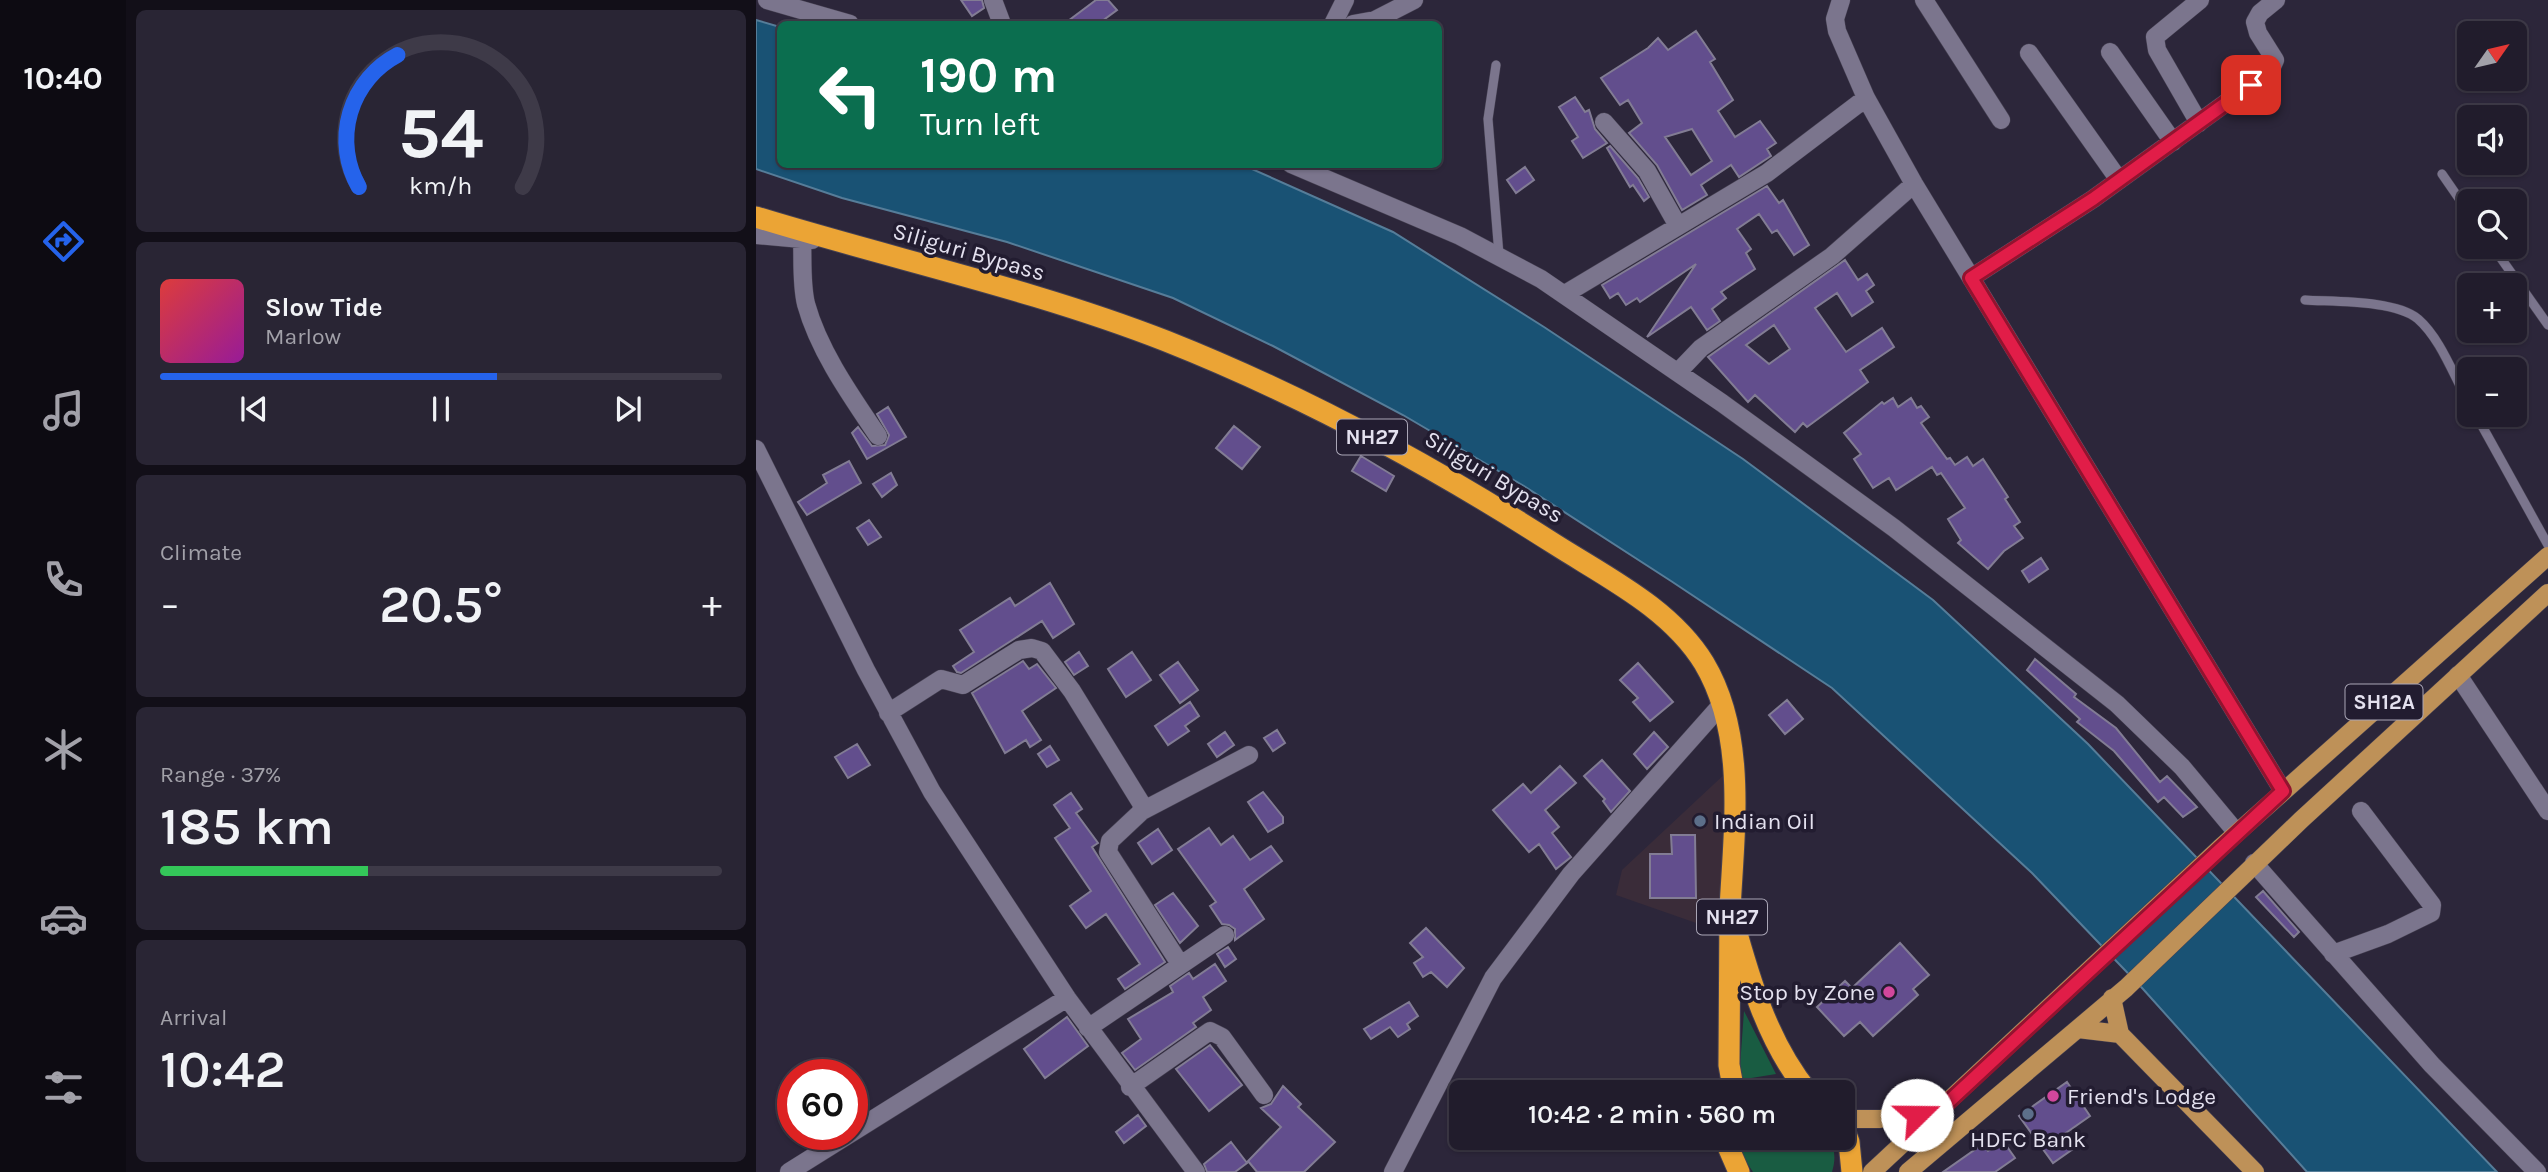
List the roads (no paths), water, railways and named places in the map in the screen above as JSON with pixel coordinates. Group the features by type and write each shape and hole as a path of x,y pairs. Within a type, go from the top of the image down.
{"highway":[{"name":"Siliguri Bypass","path":"756,216 1055,304 1167,342 1326,414 1402,452 1494,505 1658,613 1681,633 1704,664 1722,704 1729,730 1733,768 1730,909"},
{"name":"NH27","path":"1730,909 1729,1065 1732,1080"},
{"name":"NH27","path":"1730,909 1755,994 1776,1042 1800,1080"},
{"path":"1717,1172 1727,1150"},
{"path":"1732,1150 1739,1172"},
{"path":"1850,1150 1852,1172"}],"main road":[{"name":"SH12A","path":"1872,1172 2220,848 2548,556"},
{"name":"SH12A","path":"1908,1172 2028,1067 2119,993 2248,869 2548,593"},
{"path":"2119,993 2120,1034"},
{"path":"2078,1029 2120,1034 2255,1172"},
{"name":"SH12A","path":"1855,1119 1917,1115 1943,1107"}],"street":[{"path":"767,0 840,21"},
{"path":"993,0 1001,21"},
{"path":"1334,21 1345,0"},
{"path":"1370,21 1414,0"},
{"path":"1841,0 1835,19 1837,31 1866,98 1914,184 2283,791"},
{"path":"1924,0 2001,120"},
{"path":"2199,123 2157,50 2155,37 2200,0"},
{"path":"1971,278 2119,180 2274,68 2274,55 2258,33 2255,22 2260,13 2276,0"},
{"path":"2110,52 2173,142"},
{"path":"2029,53 2119,180"},
{"path":"1565,294 1767,173 1866,98"},
{"path":"1604,122 1647,171 1678,226"},
{"path":"1301,168 1343,184 1499,256 1565,294 1678,372 1894,528 2117,704 2182,767 2237,833"},
{"path":"1678,372 1700,348 1832,256 1914,184"},
{"path":"756,235 831,240"},
{"path":"802,239 804,293 815,328 846,388 878,436"},
{"path":"756,449 888,713 932,792 1087,1028 1196,1172"},
{"path":"888,713 941,679 963,685 1019,650 1038,649 1051,659 1072,691 1135,794 1142,811"},
{"path":"2458,675 2548,811"},
{"path":"1394,1172 1493,978 1571,874 1722,704"},
{"path":"1180,964 1107,849 1110,841 1142,811 1249,755"},
{"path":"2333,954 2388,934 2431,913 2432,905 2361,811"},
{"path":"2248,869 2333,954 2432,1065 2538,1172"},
{"path":"1087,1028 1224,934"},
{"path":"789,1172 1067,999"},
{"path":"1130,1087 1210,1031 1222,1037 1264,1095"}],"lane":[{"path":"1496,65 1488,118 1499,256"},
{"path":"2442,174 2457,196"},
{"path":"2501,259 2548,326"},
{"path":"2305,300 2389,307 2408,312 2426,328 2457,382"},
{"path":"2483,427 2548,545"}],"water":[{"path":"756,20 777,26 777,168 1250,168 1393,232 1544,327 1743,459 1933,600 2088,744 2497,1172 2307,1172 2143,989 2032,873 1832,688 1524,486 1403,415 1273,346 1173,298 1007,242 842,198 756,169"}],"place":[{"name":"Indian Oil","path":"1700,821"},
{"name":"Stop by Zone","path":"1889,992"},
{"name":"Friend's Lodge","path":"2053,1096"},
{"name":"HDFC Bank","path":"2028,1114"}]}
